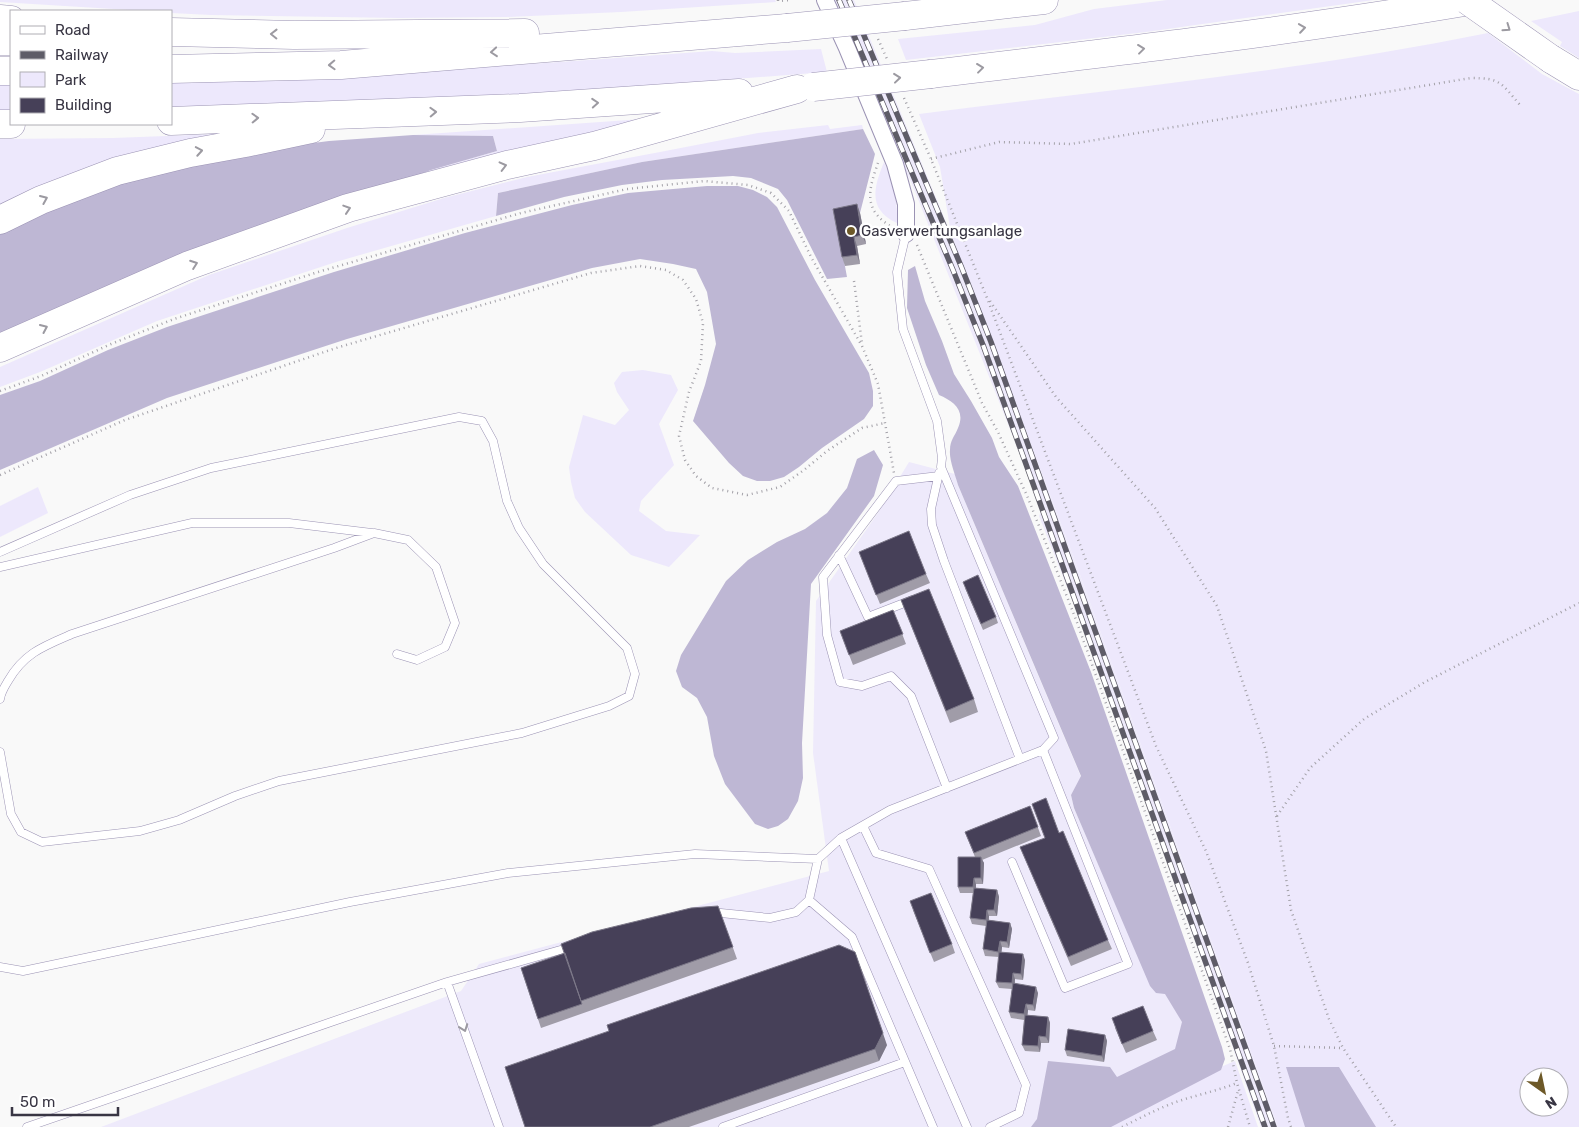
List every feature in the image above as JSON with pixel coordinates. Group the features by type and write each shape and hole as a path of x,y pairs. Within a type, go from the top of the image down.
{"highway":[{"path":"176,33 294,35 524,33 784,11 947,11 1044,0"},
{"path":"1467,0 1551,59 1579,76"},
{"path":"172,121 520,108 805,88 1249,35 1366,19 1476,0"},
{"path":"172,69 341,65 784,11"},
{"path":"0,348 187,266 348,208 507,165 594,146 805,88"},
{"path":"0,220 41,200 117,171 154,161 384,113"}],"street":[{"path":"825,0 895,164 906,204 906,234"}],"lane":[{"path":"906,234 897,272 902,328 937,421 942,458 931,509 932,526 950,578 1020,759"},
{"path":"0,552 130,495 211,468 459,417 482,421 494,441 507,501 519,528 543,564 627,648 635,674 629,696 609,706 522,732 279,782 235,796 179,820 140,831 42,842 21,832 11,814 0,752"},
{"path":"702,914 711,912 770,918 796,912 809,900 818,859 841,838 890,810 1043,750 1054,738 941,467"},
{"path":"938,476 896,481 823,577 827,635 840,682 862,686 891,676 912,696 947,788"},
{"path":"0,567 192,522 289,523 374,533 408,540 436,567 455,623 445,647 417,660 397,654"},
{"path":"0,699 15,669 35,650 44,646 72,634 334,548 374,533"},
{"path":"840,555 868,617 924,595"},
{"path":"1012,862 1065,988 1128,964 1043,750"},
{"path":"863,826 876,853 929,869 1026,1085 1019,1113 990,1127"},
{"path":"841,838 967,1127"},
{"path":"0,967 23,971 350,902 508,873 696,854 818,859"},
{"path":"809,900 852,937 933,1127"},
{"path":"27,1127 447,982 577,945"},
{"path":"447,982 499,1127"},
{"path":"723,1127 905,1062"}],"path":[{"path":"1291,1127 1274,1046 1248,963 1206,851 1156,746 987,298 931,159 999,142 1072,144 1471,78 1488,78 1500,82 1520,105"},
{"path":"880,156 871,181 870,196 872,206 878,217 897,231 906,234 916,243 982,403 998,432 1028,498 1076,617 1230,1049 1237,1083 1250,1127"},
{"path":"0,391 41,376 111,344 174,319 318,272 530,211 627,189 704,182 748,185 771,193 789,211 811,257 862,346 878,384 896,481"},
{"path":"0,475 125,420 336,348 591,273 640,266 666,270 683,280 696,299 703,323 701,361 689,392 679,436 685,460 696,476 712,488 746,495 780,487 827,451 862,428 885,423"},
{"path":"854,281 862,346"},
{"path":"987,298 1056,397 1155,508 1216,606 1266,751 1291,910 1330,1019 1343,1048 1396,1127"},
{"path":"1276,817 1310,768 1364,719 1425,682 1579,603"},
{"path":"1274,1046 1343,1048"},
{"path":"1122,1127 1158,1109 1191,1097 1212,1093 1237,1083"},
{"path":"1228,1127 1239,1090"}],"shaded area":[{"path":"833,0 854,0 951,234 1074,558 1278,1127 1261,1127 1136,774 1075,607 1039,516 1042,509 916,194"},
{"path":"863,129 875,154 860,213 836,218 847,277 827,279 787,200 778,189 751,178 733,176 662,180 622,185 564,197 496,216 498,193 642,162"},
{"path":"413,135 493,136 497,151 431,170 0,339 0,232 17,223 123,181 259,150 329,141"},
{"path":"707,186 738,186 753,190 767,197 777,207 815,280 869,373 873,391 873,406 864,419 784,477 770,481 757,481 743,476 729,463 693,421 716,344 707,292 696,269 640,259 592,268 347,339 167,398 0,470 0,395 40,381 108,350 167,327 334,272 465,233 572,205 628,193"},
{"path":"915,266 925,301 954,374 992,438 999,457 1018,486 1091,672 1225,1059 1221,1070 1111,1127 1031,1127 1037,1119 1048,1061 1110,1067 1117,1077 1175,1049 1182,1022 1165,994 1156,993 1150,986 1074,808 1071,795 1081,776 958,485 950,454 951,443 960,422 959,411 953,403 939,395 926,365 907,308 908,270"},
{"path":"874,450 883,465 874,496 811,584 802,743 803,778 798,801 788,819 778,826 768,829 755,824 725,784 714,756 707,717 697,698 682,687 676,671 681,655 726,581 748,560 777,542 805,529 827,513 847,488 857,459"},
{"path":"909,462 955,474 1081,777 1071,795 1074,808 1121,917 1211,1071 1105,1127 101,1127 461,991 479,964 829,871 813,753 816,601 878,513"},
{"path":"1286,1067 1339,1067 1376,1127 1305,1127"}],"green space":[{"path":"0,0 775,0 776,2 506,17 399,18 211,15 172,13 172,10 130,10 0,2"},
{"path":"1167,0 1374,0 1146,32 906,60 898,39 1035,25 1094,9"},
{"path":"1579,11 1579,58 1560,46 1562,42 1531,21"},
{"path":"1488,33 1542,74 1579,94 1579,1127 1278,1127 1074,558 951,234 940,167 919,114 1204,79 1346,58"},
{"path":"821,49 827,72 482,98 172,110 172,80 374,73 712,51 735,53"},
{"path":"0,81 10,81 10,112 0,113"},
{"path":"657,118 642,124 600,130 601,138 342,203 431,170 497,151 493,136 413,135"},
{"path":"828,125 830,129 862,125 863,129 642,162 498,193 496,216 339,261 157,321 40,372 0,387 0,367 209,275 347,228 444,198 527,177 758,133"},
{"path":"245,133 0,215 0,139 113,138"},
{"path":"884,162 894,192 897,207 897,223 887,217 877,204 876,189"},
{"path":"643,370 671,375 678,390 659,424 674,465 641,501 639,511 666,531 700,535 669,567 631,555 585,512 575,498 569,467 583,415 615,425 629,410 617,392 614,383 622,372"},
{"path":"38,487 48,513 0,537 0,506"},
{"path":"1235,1061 1258,1127 1107,1127 1211,1071"}],"building":[{"name":"Gasverwertungsanlage","path":"857,204 862,235 854,237 857,255 842,257 833,209"},
{"path":"909,531 926,574 876,595 859,552"},
{"path":"978,575 996,617 981,624 963,582"},
{"path":"929,589 974,699 946,711 901,600"},
{"path":"893,610 903,634 849,655 840,631"},
{"path":"1046,798 1059,833 1063,831 1108,940 1068,957 1020,847 1045,838 1032,804"},
{"path":"1030,806 1038,827 974,853 965,832"},
{"path":"958,857 981,857 981,878 974,878 973,887 958,887"},
{"path":"974,888 997,890 994,910 987,910 986,920 970,918"},
{"path":"931,893 952,944 930,953 910,901"},
{"path":"718,906 733,947 581,1001 561,944 592,932 691,908"},
{"path":"987,920 1010,923 1007,942 1000,941 998,952 983,949"},
{"path":"839,945 855,952 883,1033 875,1049 650,1127 525,1127 505,1067 609,1031 607,1025"},
{"path":"999,952 1023,954 1021,974 1013,973 1012,983 996,982"},
{"path":"565,953 582,1004 538,1019 521,968"},
{"path":"1013,983 1036,987 1033,1005 1026,1004 1024,1014 1009,1012"},
{"path":"1143,1006 1153,1031 1122,1044 1112,1018"},
{"path":"1025,1015 1048,1017 1046,1037 1039,1036 1038,1046 1022,1045"},
{"path":"1068,1029 1105,1035 1102,1056 1065,1050"}],"railway":[{"path":"839,0 983,345 1265,1127"},
{"path":"849,0 991,342 1274,1127"}],"place":[{"name":"Gasverwertungsanlage","path":"851,231"}]}
